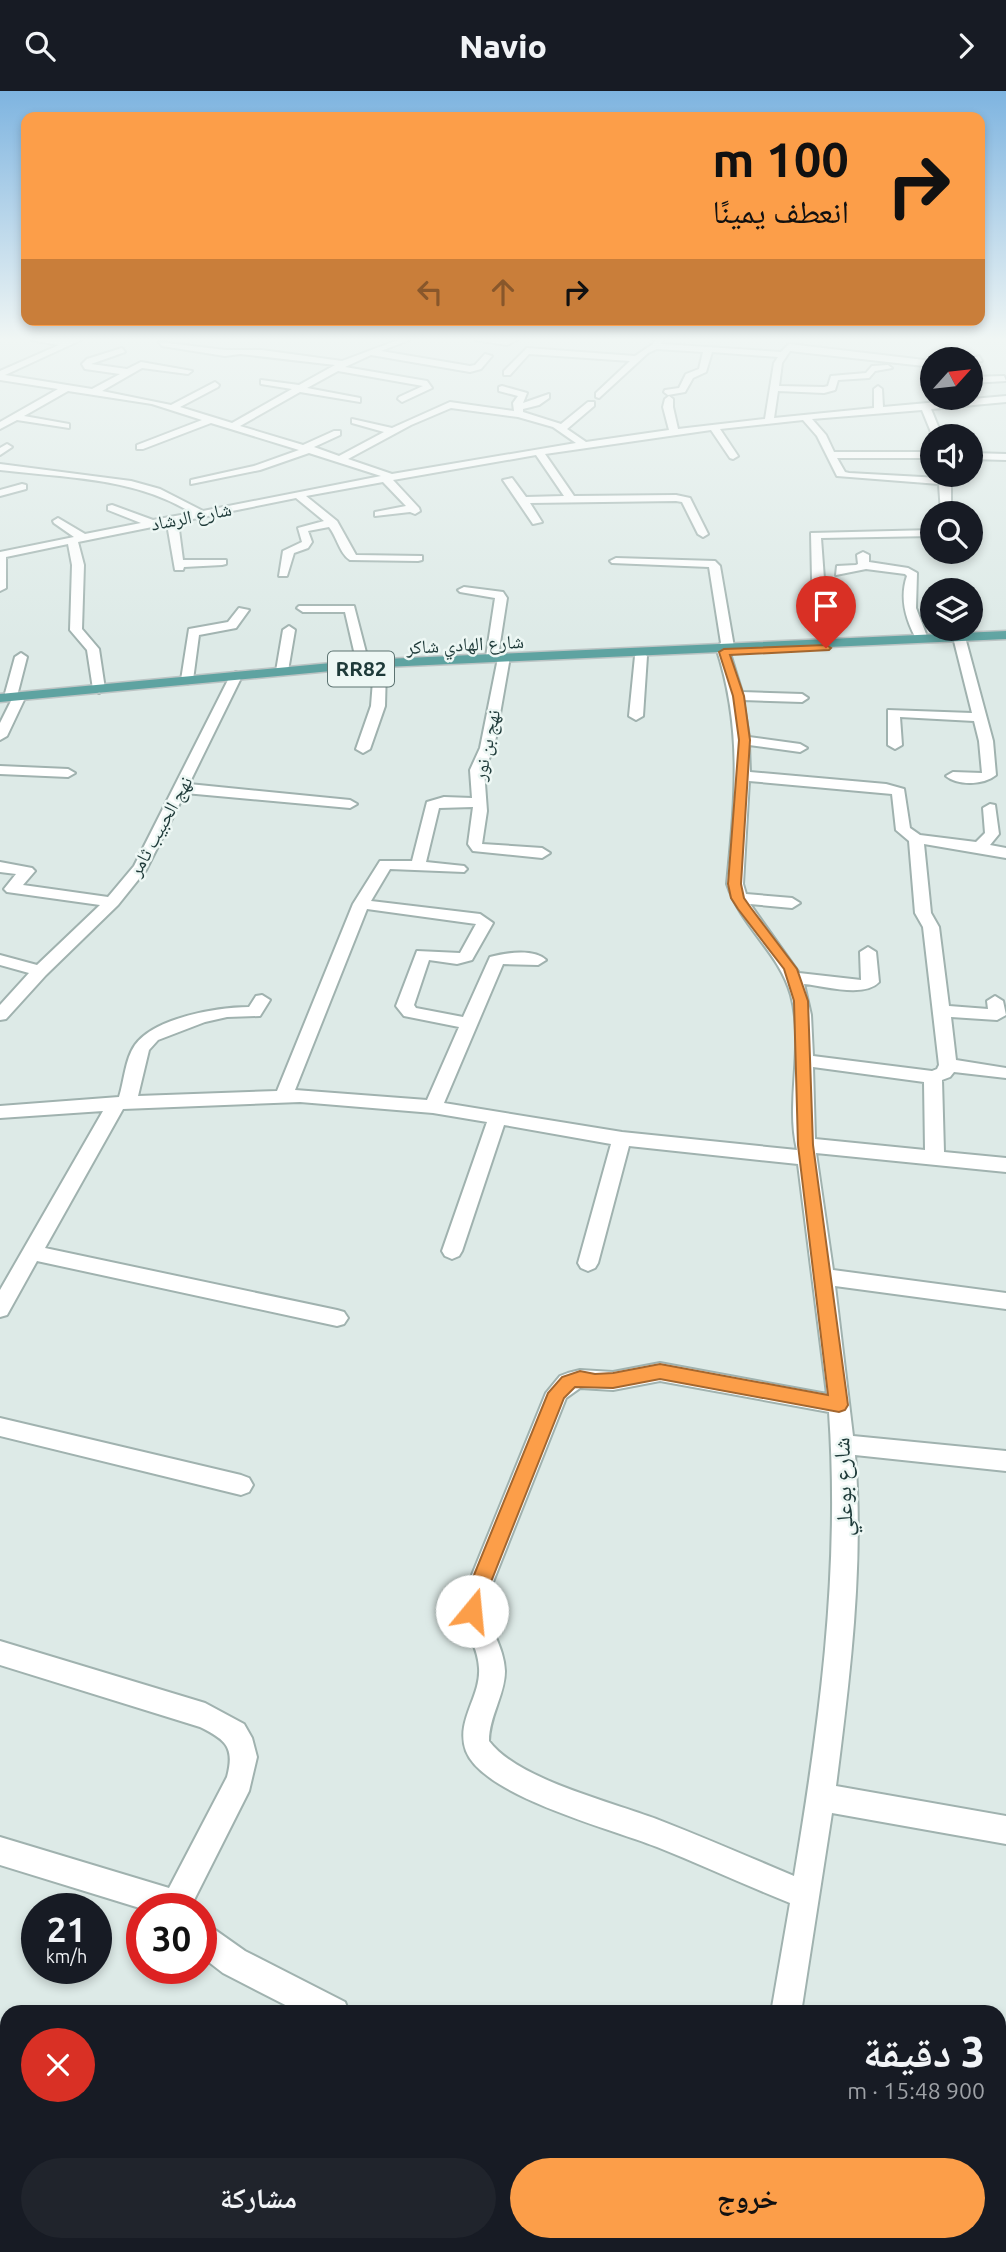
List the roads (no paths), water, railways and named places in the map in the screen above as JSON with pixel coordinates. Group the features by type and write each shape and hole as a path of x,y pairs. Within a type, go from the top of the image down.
{"main road":[{"name":"RR82","path":"983,638 1006,637"},
{"name":"RR82","path":"724,649 920,639"},
{"name":"RR82","path":"724,649 920,641"},
{"name":"شارع الهادي شاكر","path":"7,699 187,680 236,678 282,671 499,658 724,649"},
{"name":"شارع الهادي شاكر","path":"7,699 363,667 380,668 499,658 641,656 724,649"}],"street":[{"path":"140,447 156,441"},
{"path":"285,441 382,472 414,510 380,514"},
{"path":"195,482 257,468 322,441"},
{"path":"340,459 374,441"},
{"path":"579,441 584,445"},
{"name":"شارع الرشاد","path":"0,555 387,477 613,441"},
{"path":"723,441 733,456"},
{"path":"824,441 841,474 920,477"},
{"path":"539,452 571,499"},
{"path":"831,455 920,455"},
{"path":"983,456 1006,457"},
{"path":"0,474 5,468 106,479 173,499 201,514"},
{"path":"508,480 537,522"},
{"path":"0,493 22,487"},
{"path":"298,495 333,523 340,532 349,555 354,558 418,558"},
{"path":"523,500 677,498 686,500 703,534"},
{"path":"113,509 154,524"},
{"path":"172,520 179,566 222,562"},
{"path":"58,521 78,539 76,630 93,649 99,689"},
{"path":"283,574 289,551 304,546 307,542 302,530 333,523"},
{"path":"828,643 818,579 816,535 920,533"},
{"path":"0,555 0,588"},
{"path":"840,573 841,568 858,569 864,560 908,571 914,575 907,598 909,610 920,635"},
{"path":"616,561 711,563 714,566 719,589 724,649 738,696 744,740 735,884 738,898 792,903"},
{"name":"نهج بن نور","path":"464,590 496,592 501,598 499,658 487,748 480,755 475,844 478,848 542,853"},
{"path":"303,608 350,608 363,667"},
{"path":"187,680 193,632 232,625 243,610"},
{"path":"282,671 289,630"},
{"path":"953,776 979,779 989,775 986,741 960,641"},
{"path":"636,716 641,656"},
{"path":"0,736 7,699 21,657"},
{"path":"363,749 378,706 380,668"},
{"name":"نهج الحبيب ثامر","path":"0,1015 40,971 112,902 141,867 236,678"},
{"path":"738,696 802,698"},
{"path":"895,745 896,727 892,713 979,717"},
{"path":"744,740 800,748"},
{"path":"0,771 68,773"},
{"path":"743,776 886,788 898,792 903,830 916,839 981,846 1006,853"},
{"path":"183,787 350,804"},
{"path":"418,866 432,805 444,801 479,803"},
{"path":"981,846 992,834 990,808"},
{"path":"803,1060 933,1077 944,1073 948,1065 932,926 923,913 916,839"},
{"path":"284,1095 361,904 385,864 460,869"},
{"path":"0,867 27,871 12,889 46,891 112,902"},
{"name":"شارع بوعلي","path":"738,898 785,959 801,1001 806,1151 824,1277 842,1444 845,1568 821,1797 787,2005"},
{"path":"361,904 480,919 485,923 466,957 457,959 423,954 405,1006 410,1012 468,1023"},
{"path":"794,978 862,985 870,982 868,952"},
{"path":"433,1107 496,961 506,958 538,960"},
{"path":"0,960 40,971"},
{"path":"0,1309 122,1103 141,1049 152,1036 200,1018 254,1012 262,1000"},
{"path":"942,1011 997,1015 996,1001"},
{"path":"948,1065 1004,1073"},
{"path":"933,1077 936,1158"},
{"path":"0,1112 284,1095 433,1107 622,1139 936,1158 1006,1165"},
{"path":"452,1251 497,1119"},
{"path":"589,1263 622,1139"},
{"path":"34,1253 337,1318"},
{"path":"824,1277 1006,1304"},
{"path":"804,1895 619,1817 536,1788 484,1758 476,1739 493,1671 490,1655 475,1626 472,1611 519,1483 557,1393 568,1382 580,1378 595,1382 613,1381 660,1371 839,1405"},
{"path":"0,1427 240,1485"},
{"path":"842,1444 1006,1461"},
{"path":"0,1653 205,1716 232,1729 243,1743 245,1762 239,1781 184,1893"},
{"path":"821,1797 1006,1831"},
{"path":"0,1851 133,1893"},
{"path":"217,1949 234,1962 318,2005"}]}
